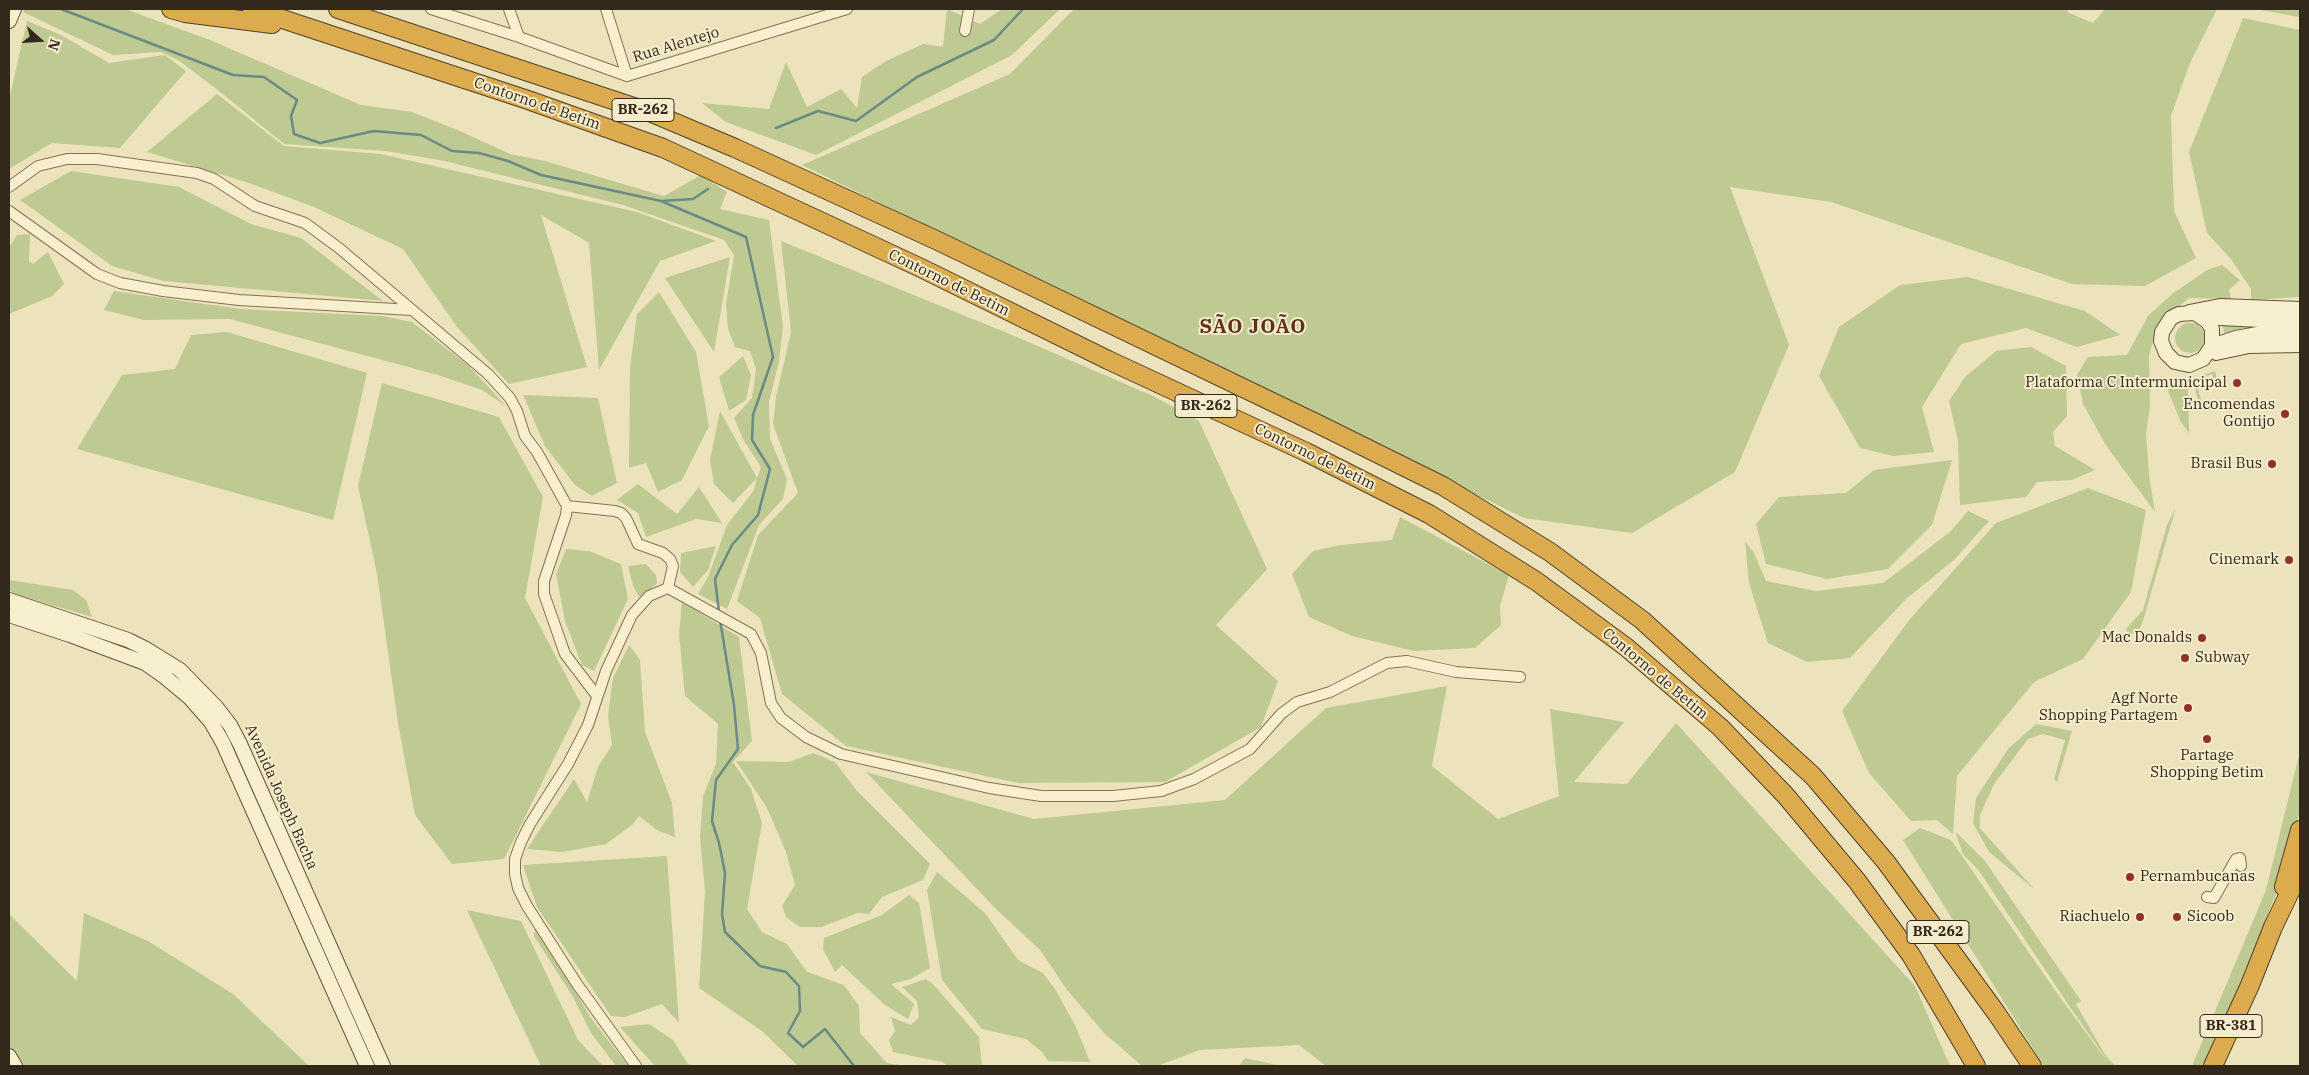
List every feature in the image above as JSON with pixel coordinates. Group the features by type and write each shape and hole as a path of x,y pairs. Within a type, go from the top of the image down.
{"highway":[{"name":"BR-262","path":"171,9 185,13 314,29"},
{"name":"Contorno de Betim","path":"252,9 528,100 663,148 1306,452 1437,519 1536,581 1626,647 1720,727 1786,796 1857,881 1910,955 1976,1066"},
{"name":"Contorno de Betim","path":"338,9 652,113 735,148 936,240 1327,428 1443,486 1550,552 1642,620 1813,776 1903,884 1998,1014 2032,1066"},
{"name":"BR-381","path":"2212,1066 2250,985 2272,927 2300,830"},
{"name":"BR-381","path":"2272,927 2300,871"}],"main road":[{"path":"9,20 14,9"},
{"path":"2300,309 2220,306 2188,312 2171,318 2162,332 2163,347 2170,358 2184,365 2199,362 2210,350 2236,338 2263,334 2300,333"},
{"path":"2188,312 2202,317 2300,322"},
{"path":"2202,317 2212,329 2210,350"},
{"path":"2210,350 2249,346 2300,345"},
{"name":"Avenida Joseph Bacha","path":"9,600 128,640 146,649 180,670 217,708 240,744 383,1066"},
{"name":"Avenida Joseph Bacha","path":"9,615 70,635 144,663 189,697 211,722 231,760 368,1066"},
{"path":"9,1056 15,1066"}],"street":[{"name":"Rua Alentejo","path":"431,9 519,37 627,76 847,9"},
{"path":"509,9 519,37"},
{"path":"606,9 627,76"},
{"path":"965,31 969,9"},
{"path":"9,187 38,166 67,159 97,159 197,172 220,182 255,206 305,223 339,248 488,374 510,398 517,411 525,436 537,452 567,506 566,515 544,581 544,594 565,654 598,696"},
{"path":"9,210 97,274 120,283 163,291 239,300 412,310"},
{"path":"567,506 621,513 638,544 663,553 670,559 673,566 668,588"},
{"path":"668,588 751,634 761,653 770,703 781,718 806,737 840,754 990,788 1041,796 1114,796 1161,791 1194,779 1250,749 1282,714 1297,702 1330,692 1387,663 1407,661 1456,672 1520,678"},
{"path":"636,1066 577,984 527,906 518,888 515,874 515,859 521,842 568,764 588,725 606,671 632,615 649,596 668,588"},
{"path":"2207,897 2214,898 2236,859 2240,858 2241,866"}],"green space":[{"path":"25,9 125,9 210,40 361,105 412,112 510,154 545,161 664,196 701,175 727,192 720,209 769,220 783,327 779,362 769,401 770,439 787,479 783,499 759,525 727,609 698,594 708,577 727,525 754,490 761,467 744,441 734,418 752,398 756,369 750,351 735,347 728,329 726,304 734,255 724,240 623,205 444,161 386,151 284,144 178,60 161,52 113,55 23,12"},
{"path":"947,9 980,24 1002,9 1060,9 1012,55 816,155 726,122 702,103 769,109 786,62 807,107 841,89 857,108 862,77 886,61 923,44 943,47"},
{"path":"1074,9 2066,9 2069,13 2093,23 2105,9 2217,9 2190,63 2171,116 2174,211 2196,258 2145,286 2072,284 1831,202 1730,187 1789,345 1735,472 1632,533 1524,518 802,165 1010,74"},
{"path":"2255,9 2300,9 2300,18 2299,17"},
{"path":"2243,18 2300,30 2300,297 2251,300 2251,289 2231,259 2207,233 2189,152"},
{"path":"27,21 61,35 109,63 165,55 186,71 120,148 52,143 9,169 9,100"},
{"path":"217,94 284,146 381,154 637,212 716,241 660,261 599,370 589,243 541,215 587,367 509,384 457,327 403,249 314,207 249,183 147,152"},
{"path":"71,171 179,187 251,224 301,238 383,301 164,281 112,266 20,200"},
{"path":"30,234 29,261 33,264 48,252 64,284 52,296 9,314 9,247 17,235"},
{"path":"781,241 1017,337 1153,396 1199,421 1267,569 1216,625 1278,681 1261,727 1165,782 1018,783 846,746 782,694 760,618 737,601 758,535 798,493 773,424 776,397 791,332"},
{"path":"730,257 714,352 665,278"},
{"path":"2222,265 2240,280 2229,290 2231,299 2189,298 2158,324 2149,355 2150,406 2146,434 2149,475 2155,512 2107,447 2083,404 2077,375 2088,357 2127,355 2148,316 2172,294 2207,270"},
{"path":"1968,277 2085,311 2120,335 2077,347 2026,328 1961,344 1922,407 1934,452 1893,456 1860,448 1819,376 1839,327 1900,285"},
{"path":"114,291 240,309 382,316 412,322 469,366 506,406 482,390 438,375 230,319 144,320 104,310"},
{"path":"659,292 696,352 709,426 682,480 658,492 646,463 629,468 630,368 637,314"},
{"path":"2220,321 2273,326 2224,338 2224,330"},
{"path":"2190,323 2201,327 2205,338 2201,349 2190,353 2179,349 2175,338 2179,327"},
{"path":"227,332 367,373 333,520 77,449 122,375 175,369 191,335"},
{"path":"2031,347 2066,366 2067,416 2053,432 2055,446 2095,470 2072,480 2037,482 2026,497 1960,505 1958,441 1949,401 1965,377 1996,351"},
{"path":"743,356 751,375 746,400 729,411 719,377"},
{"path":"2214,371 2216,379 2214,381 2212,374 2206,376 2207,381 2202,382 2204,387 2198,389 2202,403 2201,409 2195,389 2196,381 2199,377"},
{"path":"2184,377 2188,387 2189,433 2181,422 2168,391 2172,378"},
{"path":"382,383 499,417 543,497 525,598 581,704 504,859 452,864 415,815 398,723 377,574 358,486"},
{"path":"523,395 598,398 617,483 592,496 575,485 545,446"},
{"path":"720,411 757,478 733,503 714,484 710,460"},
{"path":"1952,460 1932,525 1888,569 1827,579 1766,564 1756,524 1779,497 1846,493 1874,470"},
{"path":"638,484 677,514 699,487 722,523 696,519 646,537 638,513 617,500"},
{"path":"2088,488 2146,510 2131,592 2083,659 2034,682 1957,776 1953,834 1937,820 1911,821 1869,773 1842,711 1910,619 1996,523"},
{"path":"2176,507 2142,624 2137,632 2129,635 2126,629 2143,610 2167,525"},
{"path":"1968,511 1989,521 1954,560 1906,599 1850,658 1807,662 1768,643 1749,583 1745,541 1754,553 1766,581 1816,591 1883,583 1950,532"},
{"path":"1400,517 1509,575 1500,606 1501,625 1475,648 1414,651 1352,636 1309,617 1292,574 1313,551 1341,545 1392,540"},
{"path":"716,546 708,570 693,587 680,572 681,553"},
{"path":"566,549 589,551 621,564 628,599 594,671 582,665 565,621 556,574"},
{"path":"646,564 656,575 657,584 639,597 633,586 628,566"},
{"path":"9,580 73,590 86,600 92,617 15,594 9,590"},
{"path":"682,602 739,637 752,741 733,762 751,789 762,823 747,909 762,932 787,944 807,972 844,985 859,1006 860,1033 887,1063 905,1066 798,1066 762,1031 699,988 705,891 700,837 703,796 716,764 718,724 685,696 679,634"},
{"path":"629,645 640,660 645,732 672,803 675,837 657,830 639,816 632,825 606,844 563,852 527,849 574,779 587,802 598,767 612,745 608,716 613,678"},
{"path":"1447,686 1432,766 1498,819 1559,796 1550,709 1624,722 1574,782 1627,784 1676,723 1915,986 1950,1066 1326,1066 1299,1045 1200,1050 1157,1066 1142,1066 1105,1034 1067,990 1041,951 994,907 866,772 1034,819 1225,800 1326,708"},
{"path":"2036,724 2072,731 2057,782 2054,779 2065,740 2043,734 2028,739 1994,784 1980,815 1980,828 2034,889 1989,852 1973,823 1976,798 2008,749"},
{"path":"2300,751 2300,812 2288,846 2278,889 2206,1066 2192,1066 2266,890"},
{"path":"813,753 835,762 857,791 930,864 923,880 882,897 869,914 858,913 821,927 800,927 786,917 782,906 795,885 786,852 767,808 736,761 788,762"},
{"path":"1920,828 1951,840 2059,996 2101,1053 2112,1064 2102,1053 2070,1007 1979,871 1963,854 1955,831 1985,861 2081,1001 2076,1004 2104,1053 2115,1066 2044,1066 1903,840"},
{"path":"667,856 679,1023 662,1004 625,1017 611,1016 537,907 523,865"},
{"path":"937,872 985,913 1018,960 1043,973 1055,989 1076,1027 1090,1062 1048,1061 1043,1053 1026,1039 982,1029 942,980 927,890"},
{"path":"909,895 919,903 930,968 911,979 891,984 914,1004 908,1019 885,1005 842,965 835,972 823,949 824,938 882,915"},
{"path":"467,910 521,921 578,1040 603,1066 541,1066"},
{"path":"84,913 148,941 233,994 309,1066 21,1066 9,1046 9,914 77,981"},
{"path":"535,925 591,1018 628,1066 616,1066 591,1033 573,997 534,936"},
{"path":"926,979 933,984 979,1037 982,1066 948,1066 942,1062 893,1052 889,1040 895,1031 891,1017 911,1025 919,1017 917,1001 902,987"},
{"path":"649,1024 673,1040 688,1064 696,1066 655,1066 620,1027"},
{"path":"1245,1058 1282,1066 1239,1066"}],"waterway":[{"path":"61,9 233,75 264,77 297,100 291,116 294,134 320,143 374,131 421,135 452,151 479,153 508,161 541,175 661,201 746,237 773,357 753,415 752,440 770,469 758,515 732,545 715,579 719,612"},
{"path":"776,128 818,111 856,121 917,77 994,40 1023,9"},
{"path":"662,201 693,199 708,189"},
{"path":"720,620 734,705 738,749 716,780 712,821 725,873 722,914 725,932 760,966 786,972 799,986 800,1011 788,1033 803,1047 825,1029 854,1066"}],"place":[{"name":"Plataforma C Intermunicipal","path":"2237,383"},
{"name":"Encomendas Gontijo","path":"2285,414"},
{"name":"Brasil Bus","path":"2272,464"},
{"name":"Cinemark","path":"2289,560"},
{"name":"Mac Donalds","path":"2202,638"},
{"name":"Subway","path":"2185,658"},
{"name":"Agf Norte Shopping Partagem","path":"2188,708"},
{"name":"Partage Shopping Betim","path":"2207,739"},
{"name":"Pernambucanas","path":"2130,877"},
{"name":"Riachuelo","path":"2140,917"},
{"name":"Sicoob","path":"2177,917"}],"district":[{"name":"SÃO JOÃO","path":"1253,327"}]}
